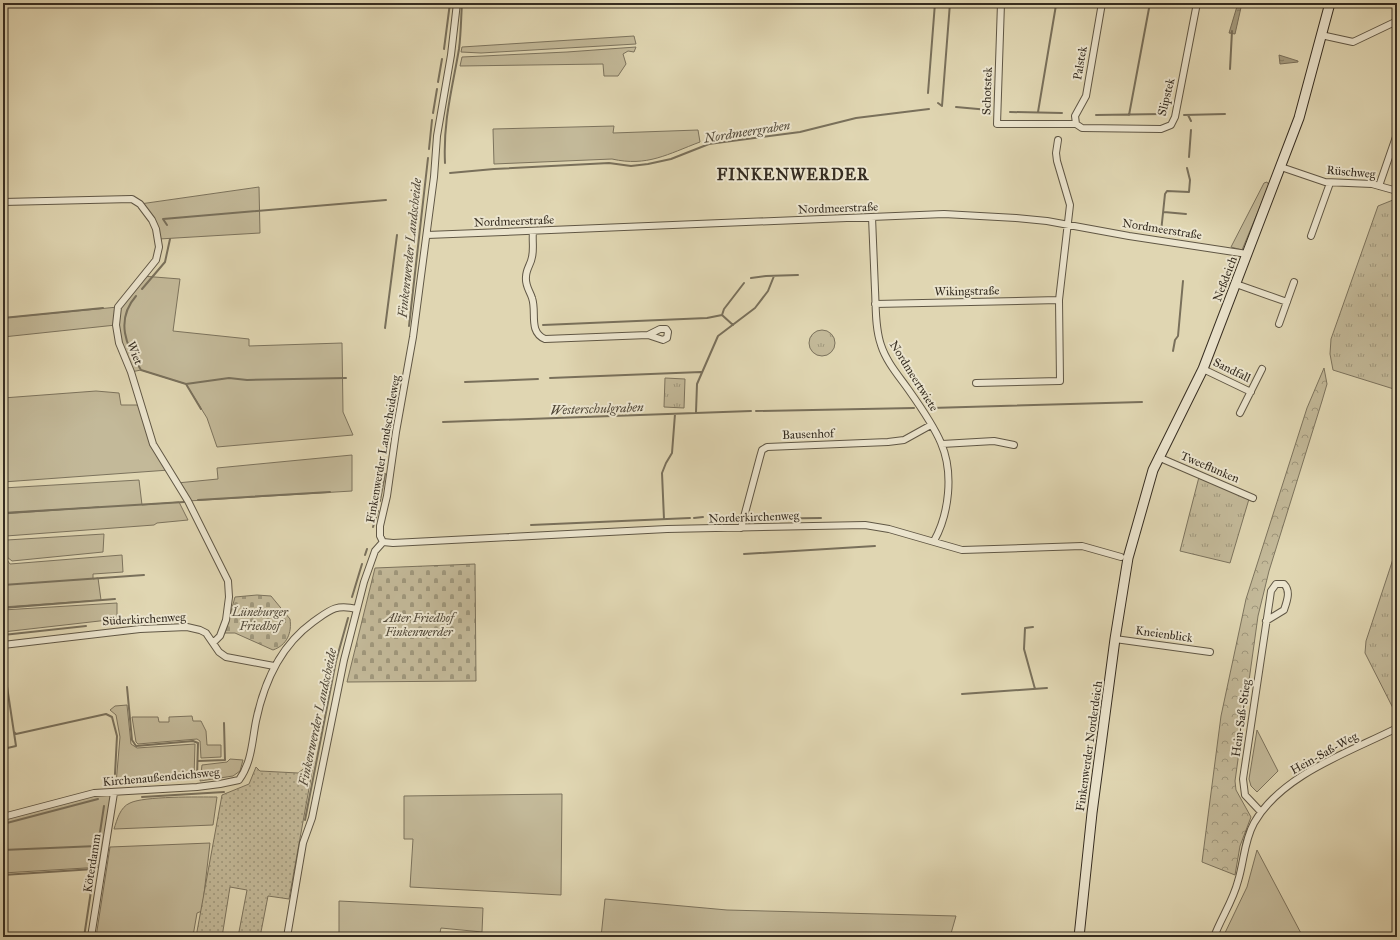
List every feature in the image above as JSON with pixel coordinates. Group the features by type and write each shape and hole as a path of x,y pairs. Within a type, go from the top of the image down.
{"street":[{"name":"Finkenwerder Landscheideweg","path":"382,542 380,536 380,526 387,496 396,432 413,337 427,235 437,136 451,55 457,3"},
{"name":"Schotstek","path":"1001,3 997,124 1076,124"},
{"name":"Palstek","path":"1076,124 1076,116 1086,96 1102,3"},
{"name":"Slipstek","path":"1076,124 1082,128 1152,130 1165,129 1171,124 1175,117 1197,3"},
{"name":"Neßdeich","path":"1124,558 1158,456 1203,369 1281,167 1304,102 1330,3"},
{"path":"1321,35 1352,42 1397,21"},
{"path":"1380,186 1397,134"},
{"path":"976,384 1060,382 1059,300 1070,205 1057,162 1056,153 1058,140"},
{"name":"Rüschweg","path":"1281,167 1308,178 1330,183 1380,186 1397,191"},
{"path":"1311,236 1330,183"},
{"name":"Wiet","path":"3,202 132,198 140,204 152,220 159,239 156,260 118,307 116,325 119,343 131,372 153,444 188,501 228,581 229,597 226,620 220,636 213,643"},
{"name":"Nordmeerstraße","path":"427,235 533,232 944,214 1016,218 1068,224 1129,236 1247,254"},
{"name":"Nordmeertwiete","path":"872,217 876,304 881,345 890,362 932,425 942,444 947,473 947,502 940,531 934,541"},
{"path":"533,232 532,258 527,268 526,278 527,288 532,299 535,329 541,337 552,339 648,335"},
{"path":"1279,324 1294,282"},
{"path":"1236,284 1287,302"},
{"name":"Wikingstraße","path":"876,304 1059,300"},
{"name":"Sandfall","path":"1203,369 1251,392"},
{"name":"Sandfall","path":"1240,413 1262,369"},
{"name":"Bausenhof","path":"741,528 762,450 767,447 904,440 932,425"},
{"path":"942,444 994,441 1014,445"},
{"name":"Tweeflunken","path":"1158,456 1253,498"},
{"name":"Norderkirchenweg","path":"382,542 393,543 660,530 865,525 934,541 962,550 1082,546 1124,558"},
{"path":"287,937 303,843 312,818 344,660 373,556 382,542"},
{"name":"Finkenwerder Norderdeich","path":"1079,937 1087,852 1124,558"},
{"name":"Hein-Saß-Stieg","path":"1261,812 1245,795 1243,779 1266,621 1272,588 1276,584 1284,584 1288,591 1284,610 1266,621"},
{"name":"Kirchenaußendeichsweg","path":"3,817 94,794 197,787 239,780 248,765 258,712 274,666 283,650 299,633 331,609 344,606 357,609"},
{"name":"Süderkirchenweg","path":"3,645 126,630 179,627 203,631 219,652 226,657 274,666"},
{"name":"Kneienblick","path":"1115,639 1210,652"},
{"name":"Hein-Saß-Weg","path":"1214,937 1237,886 1247,840 1261,812 1282,791 1300,777 1329,761 1397,728"},
{"name":"Köterdamm","path":"91,937 114,792"}],"green space":[{"path":"634,36 636,44 481,53 461,52 462,47"},
{"path":"636,47 634,52 628,51 623,54 626,64 618,76 604,76 603,64 460,66 462,57"},
{"path":"614,126 613,133 698,130 700,142 667,155 647,160 625,161 612,159 494,164 493,129"},
{"path":"1267,182 1269,185 1242,250 1231,247 1264,183"},
{"path":"259,187 260,233 159,239 140,204"},
{"path":"1393,200 1397,201 1397,390 1333,370 1330,354 1331,339 1378,206"},
{"path":"142,276 180,279 173,331 249,339 249,346 342,343 343,412 353,435 217,447 207,418 186,384 141,370 131,372 116,325 3,337 3,318 118,307"},
{"path":"822,330 831,334 835,343 831,352 822,356 813,352 809,343 813,334"},
{"path":"1324,368 1327,384 1269,571 1258,616 1235,781 1236,790 1251,817 1240,846 1235,875 1202,862 1221,716 1246,599 1307,408"},
{"path":"665,378 685,379 684,408 664,407"},
{"path":"96,391 119,393 121,405 141,405 153,444 169,470 3,482 3,398"},
{"path":"352,455 352,491 188,501 177,483 218,479 217,468"},
{"path":"1199,477 1249,499 1230,563 1180,551"},
{"path":"139,480 142,505 179,502 188,520 157,523 154,525 6,536 7,540 104,534 103,552 12,561 7,557 6,540 3,540 3,514 99,507 3,513 3,488"},
{"path":"1397,547 1396,714 1365,653 1366,641"},
{"path":"122,555 123,572 93,574 93,579 98,578 101,600 3,607 3,561 7,560 10,564"},
{"name":"Alter Friedhof Finkenwerder","path":"475,564 476,681 347,682 375,568"},
{"name":"Lüneburger Friedhof","path":"257,595 271,596 290,619 288,638 282,645 273,650 235,633 225,633 235,597"},
{"path":"117,603 117,619 3,632 3,610"},
{"path":"127,705 131,744 137,748 195,744 194,777 116,784 120,737 116,715 110,710 115,706"},
{"path":"192,716 193,721 201,721 206,731 207,745 221,745 221,757 201,758 200,741 197,739 138,744 136,742 132,717 158,717 159,722 169,722 169,717"},
{"path":"1257,730 1278,771 1257,792 1251,786 1249,779"},
{"path":"230,759 243,760 240,771 233,776 200,781 202,765 227,762"},
{"path":"314,761 289,899 268,896 260,937 238,937 247,890 230,887 222,937 196,937 222,795 249,784 256,767 260,771 298,773"},
{"path":"94,793 114,793 102,867 3,873 3,817"},
{"path":"562,794 561,895 410,887 413,839 404,839 404,796"},
{"path":"172,797 217,797 213,825 114,829 119,814 124,807 130,803 147,799"},
{"path":"210,843 202,911 197,913 193,936 96,937 110,847"},
{"path":"1257,850 1303,937 1223,937 1247,887"},
{"path":"605,899 727,910 956,916 950,937 601,937"},
{"path":"339,901 483,908 482,932 441,928 439,937 339,937"}],"water":[{"path":"1238,3 1242,3 1235,34 1229,33"},
{"path":"1279,55 1298,61 1298,62 1280,64"}],"waterway":[{"path":"444,49 450,3"},
{"path":"445,163 445,133 459,49 462,3"},
{"path":"928,93 935,3"},
{"path":"942,106 950,3"},
{"path":"1129,115 1150,3"},
{"path":"1038,112 1056,5"},
{"path":"1230,69 1232,31"},
{"path":"438,82 442,59"},
{"path":"433,113 437,89"},
{"name":"Nordmeergraben","path":"938,103 942,106"},
{"name":"Nordmeergraben","path":"956,107 989,110"},
{"name":"Nordmeergraben","path":"450,173 494,169 609,163 631,166 648,164 671,159 709,144 800,132 856,118 929,109"},
{"name":"Nordmeergraben","path":"1010,112 1062,113"},
{"name":"Nordmeergraben","path":"1096,115 1162,114"},
{"path":"1184,115 1225,114"},
{"name":"Nordmeergraben","path":"1188,115 1191,121"},
{"path":"429,149 432,120"},
{"path":"1189,157 1191,130"},
{"name":"Finkenwerder Landscheide","path":"409,326 428,158"},
{"path":"1161,232 1165,194 1167,191 1189,192 1190,180 1187,168"},
{"path":"167,225 163,219 386,200"},
{"path":"1164,212 1186,214"},
{"path":"385,328 397,235"},
{"path":"142,289 165,262 170,239"},
{"path":"751,278 798,275"},
{"path":"696,412 697,384 718,336 755,308 768,291 774,276"},
{"path":"1173,351 1175,340 1178,336 1183,281"},
{"path":"733,325 722,315 724,309 744,283"},
{"path":"136,296 126,314 124,324 127,342 141,370 186,384 201,409"},
{"path":"3,318 103,308"},
{"path":"543,325 707,318 722,315"},
{"path":"550,378 701,372"},
{"path":"186,384 229,378 247,380 346,378"},
{"path":"465,382 538,379"},
{"path":"931,408 1142,402"},
{"name":"Westerschulgraben","path":"756,411 914,408"},
{"name":"Westerschulgraben","path":"443,422 751,411"},
{"path":"664,519 662,473 672,453 675,414"},
{"name":"Finkenwerder Landscheide","path":"380,501 385,474"},
{"path":"198,500 330,492"},
{"path":"3,513 184,502"},
{"name":"Finkenwerder Landscheide","path":"373,527 378,511"},
{"path":"694,518 703,517"},
{"path":"531,525 690,518"},
{"path":"710,518 738,519"},
{"path":"750,519 821,518"},
{"path":"3,538 5,538 7,560 3,561"},
{"path":"744,554 875,546"},
{"name":"Finkenwerder Landscheide","path":"365,555 367,549"},
{"name":"Finkenwerder Landscheide","path":"352,597 362,564"},
{"path":"3,585 144,575"},
{"path":"3,608 115,599"},
{"name":"Finkenwerder Landscheide","path":"305,820 336,661 348,618"},
{"path":"3,635 86,626"},
{"path":"1033,627 1025,628 1024,649 1035,689"},
{"path":"3,660 16,746 3,749"},
{"path":"127,687 132,740 136,746 193,741 198,743 197,778 139,783"},
{"path":"962,694 1047,688"},
{"path":"14,732 16,734 106,714 112,717 117,736 115,774"},
{"path":"198,761 225,760 224,723"},
{"path":"142,797 224,792"},
{"path":"3,824 98,799"},
{"path":"84,937 104,806"},
{"path":"3,850 97,846"},
{"path":"3,875 94,869"}],"district":[{"name":"FINKENWERDER","path":"793,174"}]}
